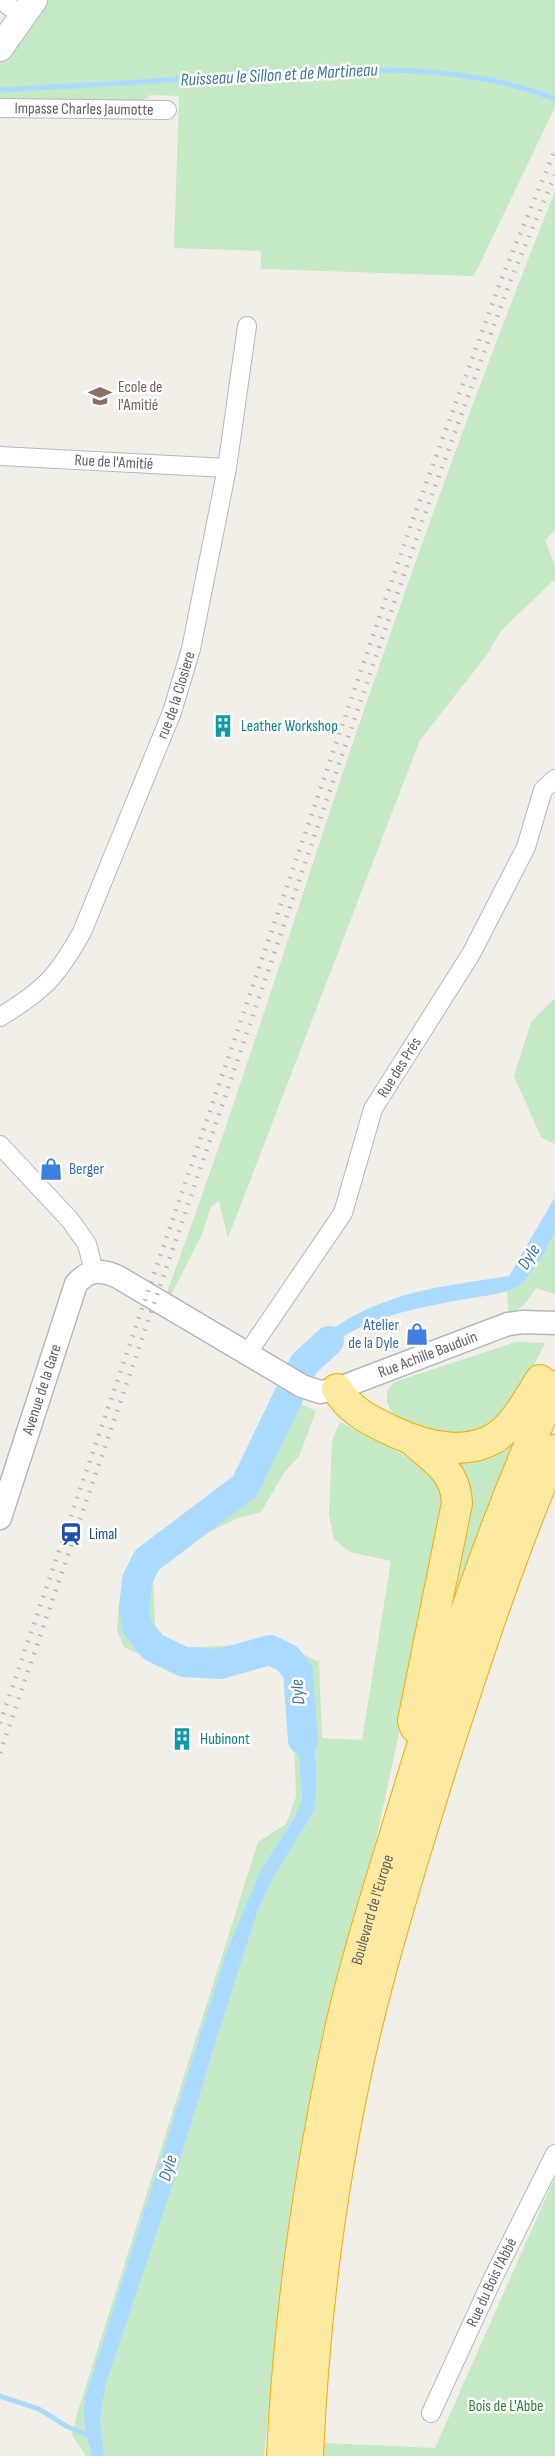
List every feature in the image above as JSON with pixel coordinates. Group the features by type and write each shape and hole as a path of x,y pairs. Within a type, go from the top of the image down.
{"highway":[{"path":"413,1441 440,1448 464,1448 486,1441 505,1431 519,1414 543,1375 555,1365"},
{"name":"Boulevard de l'Europe","path":"282,2456 285,2392 299,2266 322,2122 342,2024 365,1937 451,1650 495,1527 555,1386"},
{"path":"337,1389 348,1406 413,1441 449,1473 456,1487 458,1503 413,1721 422,1747"},
{"name":"Boulevard de l'Europe","path":"308,2456 311,2391 324,2269 345,2136 363,2042 410,1870 477,1654 519,1536 555,1450"}],"main road":[{"path":"0,48 28,8"}],"street":[{"path":"0,0 28,8"},
{"name":"Impasse Charles Jaumotte","path":"0,108 167,110"},
{"name":"rue de la Closiere","path":"0,1017 37,994 64,965 82,932 172,712 191,649 227,468 246,326"},
{"name":"Rue de l'Amitié","path":"0,456 227,468"},
{"name":"Rue des Prés","path":"247,1354 343,1213 373,1109 471,954 525,847 543,790 555,779"},
{"path":"0,1145 70,1220 87,1244 94,1271 118,1277 247,1354"},
{"name":"Avenue de la Gare","path":"0,1518 76,1284 84,1275 94,1271"},
{"name":"Rue Achille Bauduin","path":"247,1354 302,1386 320,1392 337,1389 508,1324 555,1323"},
{"name":"Rue du Bois l'Abbé","path":"431,2414 494,2276 555,2154"}],"green space":[{"path":"48,0 555,0 555,107 474,276 261,269 261,251 174,248 179,96 151,95 139,103 0,102 0,61 7,60"},
{"path":"555,191 555,530 545,540 555,566 555,579 501,631 486,656 420,740 228,1238 219,1201 211,1207 201,1236 171,1295 167,1292 234,1104 389,637 442,488"},
{"path":"555,998 555,1144 541,1137 514,1076 531,1022"},
{"path":"555,1228 555,1294 536,1288 524,1305 509,1315 507,1291 516,1287 531,1274"},
{"path":"516,1342 545,1343 514,1404 471,1440 397,1421 387,1403 387,1392 394,1382"},
{"path":"274,1392 316,1411 299,1456 284,1473 261,1512 238,1518 195,1539 180,1543 153,1573 155,1626 162,1644 181,1648 281,1643 319,1662 322,1738 362,1740 391,1561 350,1552 334,1539 329,1515 332,1441 340,1422 426,1470 434,1478 443,1497 444,1525 376,1840 318,2058 284,2266 264,2456 104,2456 100,2418 106,2384 174,2181 258,1910 273,1878 315,1810 317,1775 312,1705 295,1699 302,1799 296,1815 260,1871 227,1950 85,2398 84,2427 92,2456 86,2456 72,2435 78,2411 258,1842 286,1824 296,1797 293,1708 282,1669 268,1662 170,1669 124,1647 117,1630 119,1604 127,1576 141,1556 228,1489"},
{"path":"521,1430 441,1649 454,1468 459,1457"},
{"name":"Bois de L'Abbe","path":"555,2177 555,2456 322,2456 323,2443 435,2448"}],"water":[{"path":"555,1197 555,1228 552,1235 533,1270 515,1288 497,1294 398,1313 377,1320 337,1341 320,1356 306,1374 294,1368 303,1353 325,1334 369,1308 413,1293 509,1276"},
{"path":"295,1698 311,1704 317,1775 315,1810 273,1878 258,1910 174,2181 106,2384 100,2418 104,2456 92,2456 84,2420 85,2398 227,1950 260,1871 296,1815 302,1799"}],"waterway":[{"name":"Ruisseau le Sillon et de Martineau","path":"0,90 317,71 398,70 478,78 517,86 555,99"},
{"name":"Dyle","path":"303,1740 298,1672 287,1658 270,1650 220,1664 184,1662 153,1647 137,1627 134,1608 137,1580 147,1560 245,1486 304,1364 329,1341"},
{"path":"0,2396 39,2409 66,2426 91,2437"}],"railway":[{"path":"0,1723 413,519 503,275 555,150"},
{"path":"0,1753 422,522 511,279 555,175"}],"place":[{"name":"Ecole de l'Amitié","path":"100,396"},
{"name":"Leather Workshop","path":"223,726"},
{"name":"Berger","path":"51,1169"},
{"name":"Atelier de la Dyle","path":"417,1334"},
{"name":"Limal","path":"71,1534"},
{"name":"Hubinont","path":"182,1739"}]}
